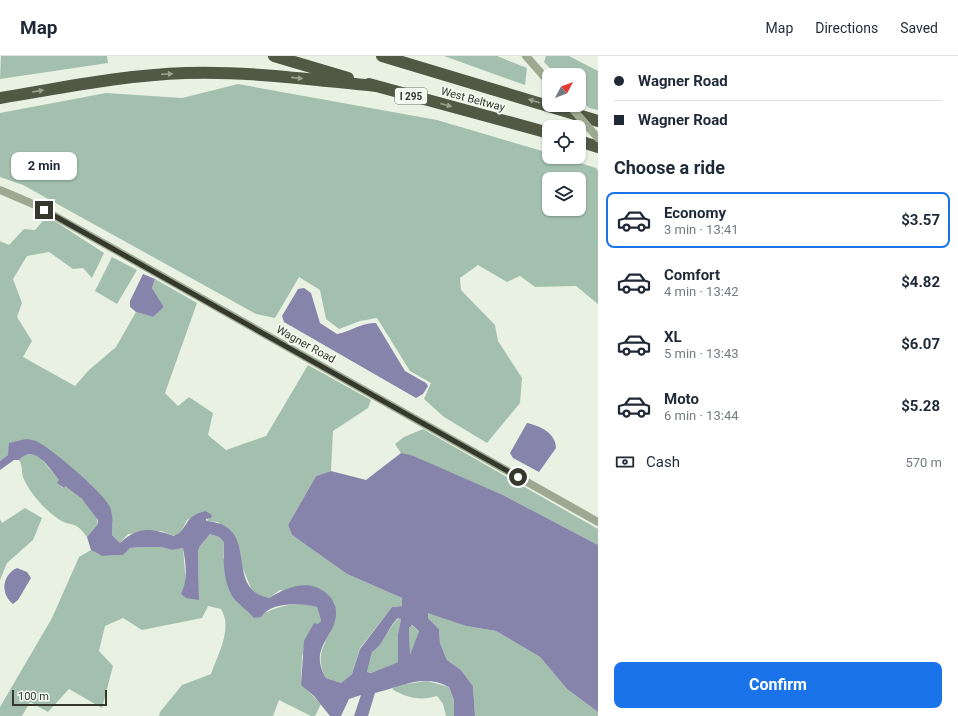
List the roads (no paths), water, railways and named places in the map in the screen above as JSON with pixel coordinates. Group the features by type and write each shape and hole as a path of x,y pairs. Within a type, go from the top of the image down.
{"highway":[{"name":"West Beltway","path":"274,56 376,86 542,131"},
{"name":"West Beltway","path":"382,56 598,121"},
{"path":"402,56 448,75"},
{"path":"0,98 118,78 186,73 249,74 376,86"},
{"path":"586,144 598,147"}],"street":[{"path":"526,56 542,74"},
{"path":"575,112 598,138"},
{"name":"Wagner Road","path":"0,190 33,204 598,522"}]}
